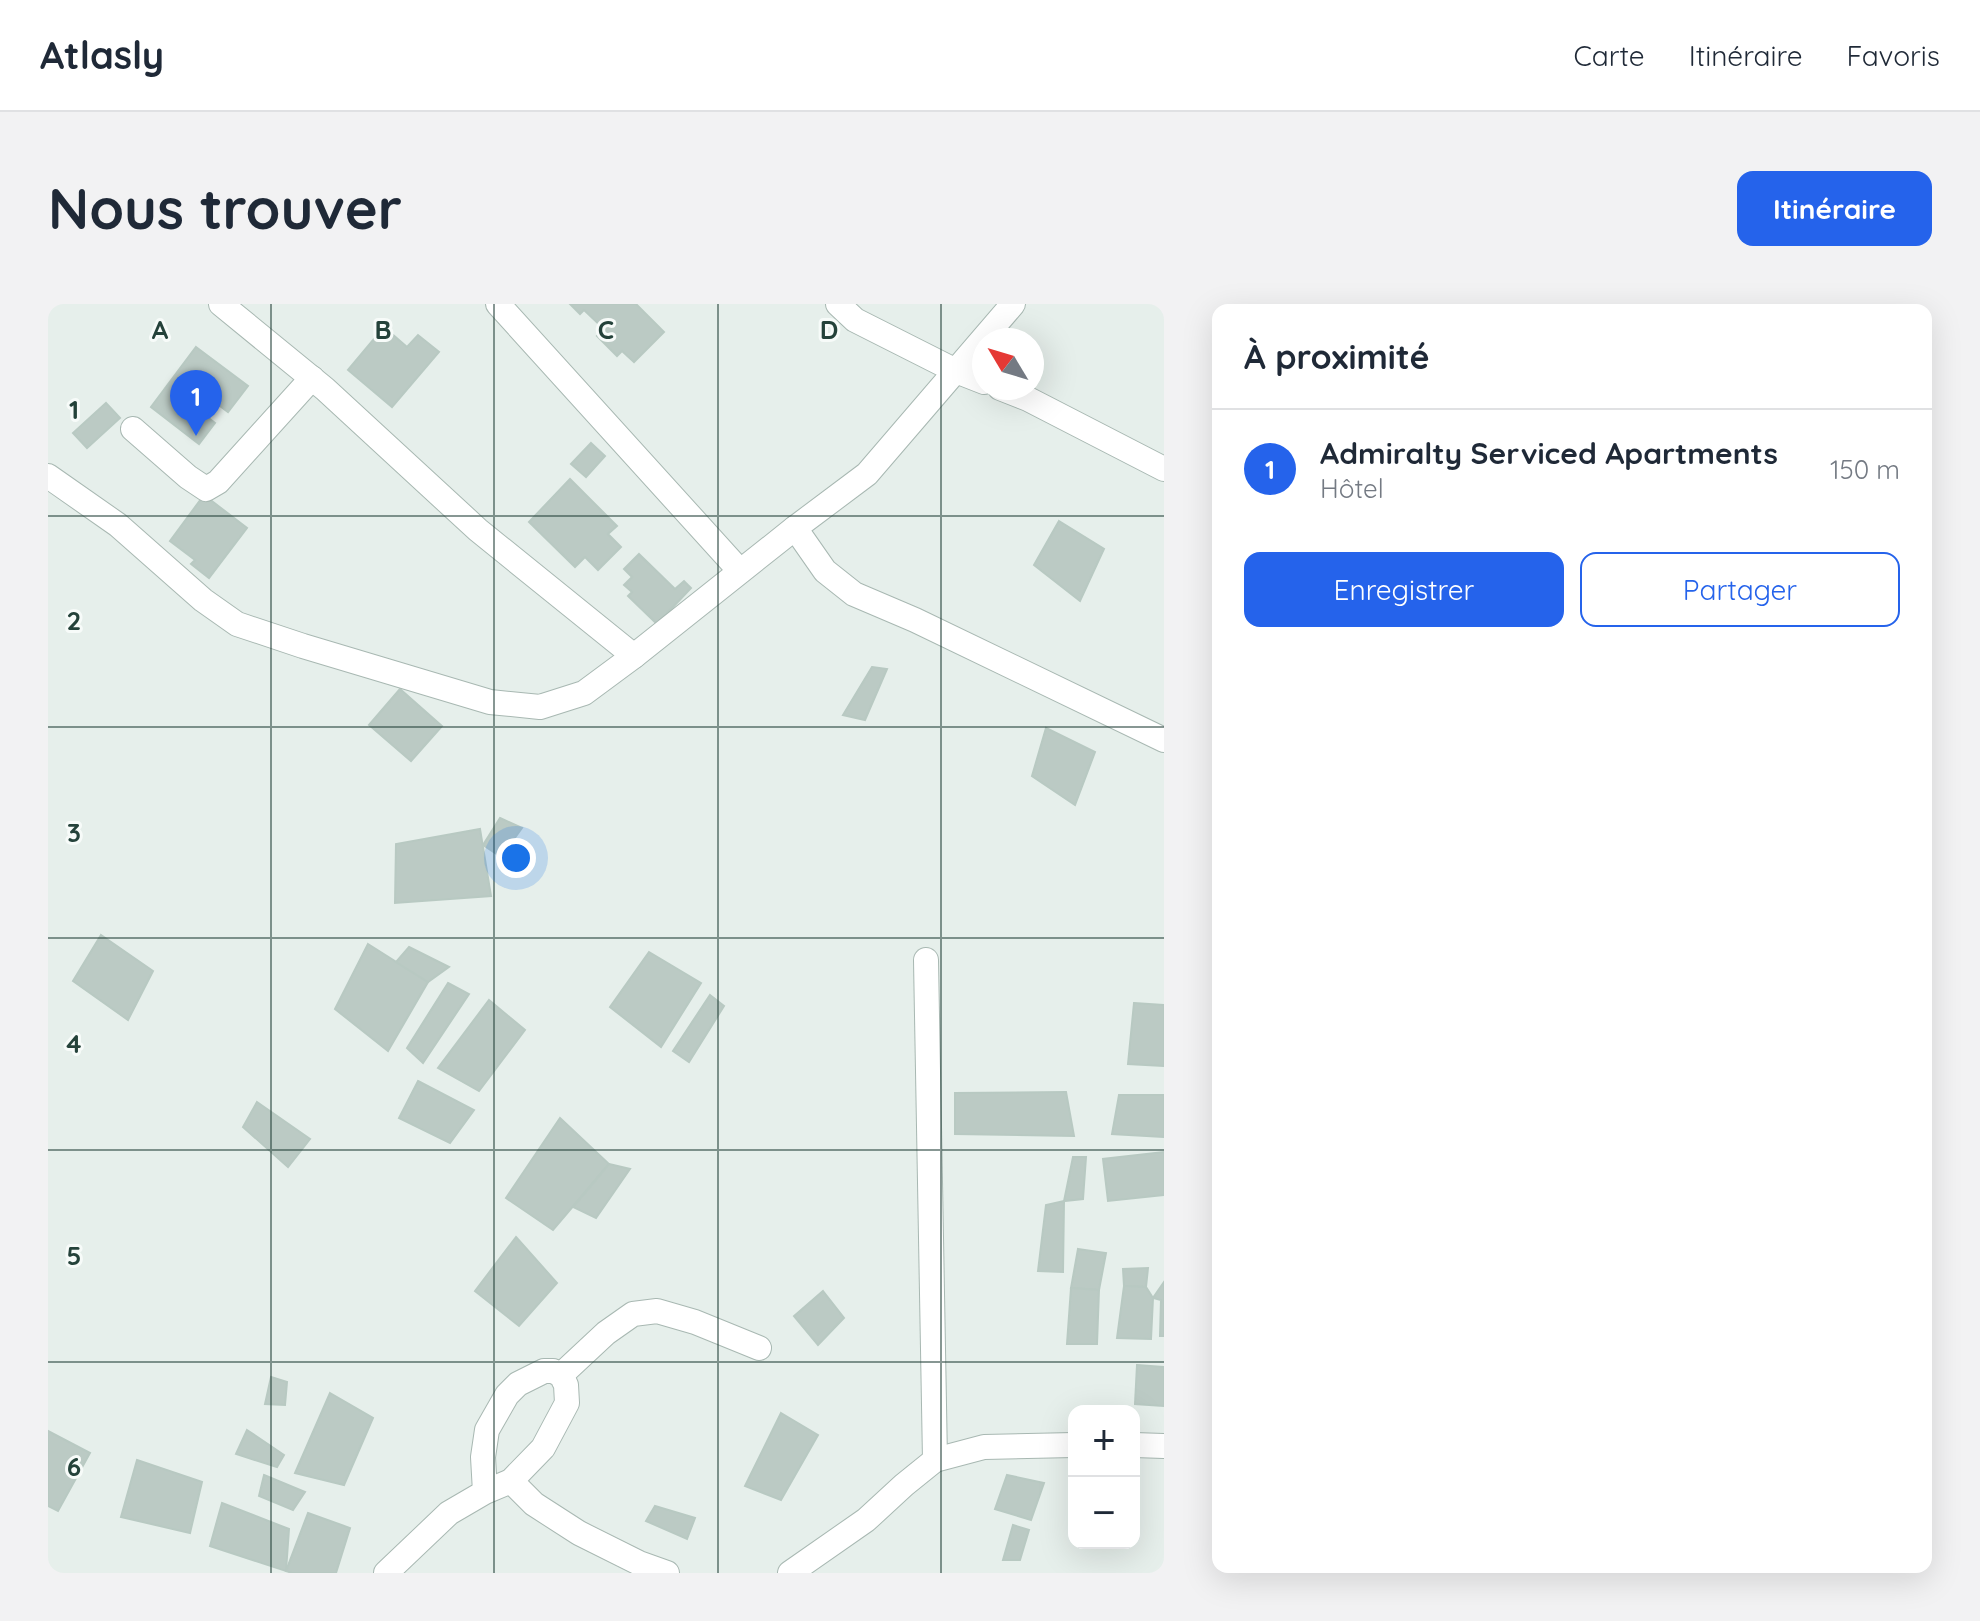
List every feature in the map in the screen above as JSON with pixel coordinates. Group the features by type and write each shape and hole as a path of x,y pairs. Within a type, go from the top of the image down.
{"street":[{"path":"221,304 312,378 478,530 634,656"},
{"path":"498,304 740,571"},
{"path":"838,304 855,320 972,377"},
{"path":"48,476 118,525 203,600 237,624 490,702 540,707 584,693 867,474 1013,304"},
{"path":"133,429 206,489 218,482 312,378"},
{"path":"1030,400 1164,469"},
{"path":"795,528 825,571 854,594 915,620 1164,740"},
{"path":"926,960 935,1460"},
{"path":"561,1375 606,1333 633,1314 657,1311 695,1322 759,1348"},
{"path":"386,1573 449,1513 511,1481 543,1448 567,1403 566,1385 561,1375 544,1371 518,1384 507,1395 487,1430 483,1457 485,1492"},
{"path":"790,1573 866,1520 935,1460 984,1447 1068,1445"},
{"path":"1140,1445 1164,1446"},
{"path":"511,1481 534,1504 579,1533 639,1563 667,1573"}],"building":[{"path":"570,304 636,304 664,332 634,362 622,351 617,356 597,336 604,329 584,310 580,314"},
{"path":"384,327 407,347 418,335 439,352 392,407 348,370"},
{"path":"196,347 248,386 228,412 199,390 189,403 215,423 199,444 151,407"},
{"path":"106,403 120,418 87,448 73,433"},
{"path":"591,443 605,456 586,477 571,464"},
{"path":"570,479 617,526 608,534 621,547 598,570 585,557 575,567 529,522"},
{"path":"204,495 247,528 209,578 191,564 195,560 170,541"},
{"path":"1059,521 1104,549 1080,601 1034,565"},
{"path":"639,554 675,589 684,581 691,588 657,624 628,596 632,592 624,585 632,577 624,569"},
{"path":"872,667 887,669 865,720 843,715"},
{"path":"400,689 442,726 411,761 369,725"},
{"path":"1046,728 1095,752 1075,805 1032,776"},
{"path":"500,818 522,828 501,857 483,845"},
{"path":"480,829 491,896 395,903 396,844"},
{"path":"101,935 153,971 128,1020 73,981"},
{"path":"368,944 428,982 388,1051 335,1009"},
{"path":"409,947 449,967 428,982 396,962"},
{"path":"649,952 701,983 661,1047 610,1007"},
{"path":"448,983 469,994 423,1063 407,1048"},
{"path":"710,995 724,1006 689,1062 673,1051"},
{"path":"489,1000 525,1030 479,1091 438,1068"},
{"path":"1134,1003 1164,1005 1164,1066 1128,1064"},
{"path":"418,1081 474,1110 450,1143 399,1118"},
{"path":"1066,1092 1074,1136 955,1134 955,1093"},
{"path":"1119,1095 1164,1095 1164,1137 1112,1134"},
{"path":"257,1102 310,1139 288,1167 243,1127"},
{"path":"560,1118 609,1164 553,1230 506,1198"},
{"path":"1164,1152 1164,1195 1108,1201 1103,1159"},
{"path":"1073,1157 1086,1157 1083,1199 1064,1201"},
{"path":"609,1164 630,1169 596,1218 573,1207"},
{"path":"1064,1201 1063,1272 1038,1271 1046,1205"},
{"path":"516,1237 557,1283 519,1326 475,1291"},
{"path":"1078,1249 1106,1253 1099,1290 1071,1288"},
{"path":"1148,1268 1146,1287 1124,1286 1123,1269"},
{"path":"1164,1282 1164,1336 1160,1336 1161,1300 1153,1298"},
{"path":"1124,1286 1146,1287 1153,1298 1151,1339 1117,1338"},
{"path":"1071,1288 1099,1290 1097,1344 1067,1344"},
{"path":"823,1291 844,1318 818,1345 794,1316"},
{"path":"1137,1365 1164,1367 1164,1406 1135,1404"},
{"path":"271,1377 287,1382 285,1405 265,1404"},
{"path":"330,1393 373,1418 344,1485 295,1473"},
{"path":"781,1413 818,1435 781,1500 745,1486"},
{"path":"247,1430 284,1455 277,1467 236,1454"},
{"path":"48,1431 90,1453 58,1511 48,1506"},
{"path":"137,1460 202,1482 190,1533 121,1517"},
{"path":"264,1475 305,1492 293,1510 259,1496"},
{"path":"1007,1475 1044,1483 1031,1520 995,1509"},
{"path":"222,1503 289,1529 286,1571 210,1546"},
{"path":"655,1506 695,1518 687,1539 646,1521"},
{"path":"308,1513 350,1528 336,1573 286,1571"},
{"path":"1013,1525 1029,1530 1020,1560 1003,1560"}],"place":[{"name":"Admiralty Serviced Apartments","path":"196,436"}]}
